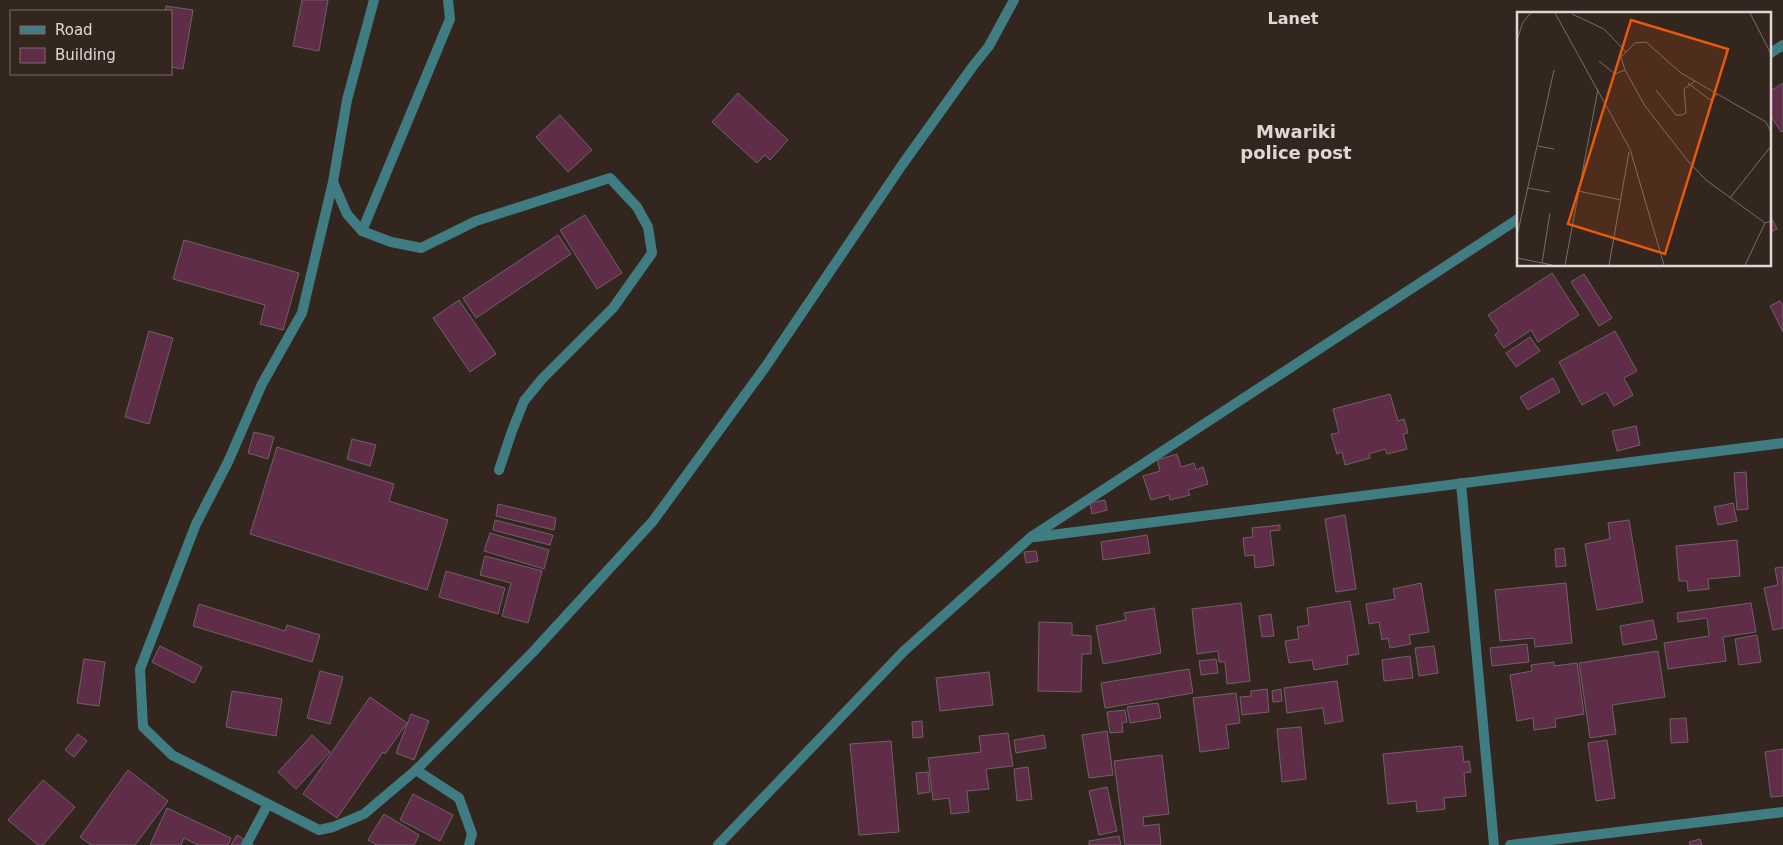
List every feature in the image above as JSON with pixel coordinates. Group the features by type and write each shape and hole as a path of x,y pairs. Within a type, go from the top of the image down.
{"street":[{"path":"374,0 346,100 333,182 302,313 262,384 228,462 196,524 140,669 143,727 172,754 319,830 333,827 364,814 416,770 532,653 653,521 766,366 902,165 989,46 1014,0"},
{"path":"362,231 450,19 448,0"},
{"path":"1770,53 1783,45"},
{"path":"333,182 347,214 362,231 391,242 421,248 476,222 550,196 610,178 637,207 648,227 652,253 613,308 542,379 524,401 499,470"},
{"path":"718,845 904,651 1031,537 1517,220"},
{"path":"1031,537 1783,443"},
{"path":"1461,482 1494,845"},
{"path":"416,770 459,798 472,834 469,845"},
{"path":"246,845 268,804"},
{"path":"1510,845 1783,812"}],"building":[{"path":"302,0 328,0 319,51 293,46"},
{"path":"166,6 193,10 183,69 172,67 172,10 165,10"},
{"path":"1783,83 1783,131 1781,132 1770,115 1770,91"},
{"path":"738,93 788,140 770,160 765,155 757,163 712,122"},
{"path":"560,115 592,150 568,172 536,137"},
{"path":"585,215 622,273 597,289 560,230"},
{"path":"1770,218 1777,229 1770,232"},
{"path":"558,235 571,254 476,318 463,298"},
{"path":"184,240 299,273 283,330 260,324 265,305 173,279"},
{"path":"1552,273 1579,315 1538,342 1531,330 1504,348 1495,335 1499,331 1488,315"},
{"path":"1584,274 1612,318 1599,326 1571,282"},
{"path":"459,300 496,354 470,372 433,318"},
{"path":"1780,301 1783,306 1783,332 1770,306"},
{"path":"149,331 173,338 149,424 125,417"},
{"path":"1615,331 1637,371 1624,378 1633,395 1614,406 1606,392 1582,405 1559,362"},
{"path":"1530,337 1540,351 1516,367 1506,353"},
{"path":"1553,378 1560,392 1528,410 1520,397"},
{"path":"1390,394 1398,421 1404,419 1408,433 1403,434 1407,449 1387,454 1385,449 1369,454 1370,458 1345,465 1342,452 1337,454 1331,434 1339,433 1333,409"},
{"path":"1636,426 1640,445 1617,451 1612,431"},
{"path":"254,432 274,437 268,459 248,453"},
{"path":"352,439 376,445 370,466 347,459"},
{"path":"277,447 394,484 389,501 448,520 427,590 250,534"},
{"path":"1177,454 1181,467 1194,463 1196,470 1203,467 1208,484 1188,490 1190,495 1170,500 1169,495 1151,500 1143,476 1160,471 1157,460"},
{"path":"1746,472 1748,509 1737,510 1734,473"},
{"path":"1105,500 1107,510 1092,514 1090,503"},
{"path":"1733,503 1737,521 1718,525 1714,507"},
{"path":"498,504 556,518 554,530 496,516"},
{"path":"1345,515 1356,589 1336,592 1325,519"},
{"path":"495,520 553,535 550,545 493,530"},
{"path":"1629,520 1643,602 1597,610 1585,544 1610,539 1608,523"},
{"path":"1280,525 1280,530 1270,531 1274,565 1255,568 1254,555 1245,556 1243,538 1253,537 1252,528"},
{"path":"490,533 549,550 544,569 484,551"},
{"path":"1147,535 1150,553 1103,560 1101,542"},
{"path":"1737,540 1740,576 1708,579 1709,589 1688,591 1687,581 1679,581 1676,546"},
{"path":"1564,548 1566,566 1556,567 1555,549"},
{"path":"1036,551 1038,561 1026,563 1024,552"},
{"path":"485,556 542,571 528,623 502,616 511,583 480,575"},
{"path":"1783,567 1783,628 1773,630 1764,588 1778,585 1775,568"},
{"path":"446,571 505,588 498,614 439,597"},
{"path":"1421,583 1429,632 1409,635 1411,644 1390,648 1388,638 1382,640 1379,622 1369,624 1366,604 1395,599 1393,589"},
{"path":"1566,583 1572,643 1535,647 1534,638 1500,641 1495,590"},
{"path":"1350,601 1359,654 1347,656 1348,664 1314,670 1312,660 1289,663 1285,641 1299,639 1297,627 1309,625 1307,608"},
{"path":"1241,603 1250,681 1227,684 1225,662 1219,662 1218,651 1197,654 1192,609"},
{"path":"1751,603 1756,632 1723,637 1726,661 1668,669 1664,643 1709,636 1707,618 1678,622 1677,613"},
{"path":"199,604 285,631 287,625 320,635 312,662 193,626"},
{"path":"1154,608 1161,653 1103,664 1096,626 1126,620 1124,613"},
{"path":"1271,614 1274,636 1262,637 1259,616"},
{"path":"1653,620 1657,639 1623,645 1620,626"},
{"path":"1039,622 1072,623 1072,635 1091,636 1091,654 1082,654 1081,692 1038,691"},
{"path":"1757,635 1761,662 1739,665 1735,639"},
{"path":"1527,644 1529,662 1492,666 1490,648"},
{"path":"160,646 202,667 194,683 152,662"},
{"path":"1434,646 1438,673 1419,676 1415,648"},
{"path":"1658,651 1665,697 1612,705 1616,734 1590,738 1579,663"},
{"path":"1410,656 1413,678 1384,681 1382,660"},
{"path":"84,659 105,662 99,706 77,703"},
{"path":"1216,659 1218,673 1201,675 1199,661"},
{"path":"1554,662 1554,666 1577,663 1584,714 1555,719 1556,727 1534,730 1533,718 1517,721 1510,675 1532,671 1531,665"},
{"path":"1189,669 1193,693 1105,708 1101,683"},
{"path":"320,671 343,677 330,724 307,718"},
{"path":"989,672 993,705 940,711 936,678"},
{"path":"1337,681 1343,721 1325,724 1323,708 1287,713 1284,688"},
{"path":"1267,689 1269,712 1242,715 1240,697 1251,696 1251,691"},
{"path":"1281,689 1282,701 1273,702 1272,691"},
{"path":"232,691 282,699 276,736 226,727"},
{"path":"1236,693 1240,723 1226,725 1229,748 1200,752 1193,698"},
{"path":"370,697 407,723 385,754 383,752 337,818 303,794"},
{"path":"1158,703 1161,718 1130,723 1127,707"},
{"path":"1125,710 1127,722 1122,723 1123,732 1110,733 1107,712"},
{"path":"411,714 429,721 414,760 396,753"},
{"path":"1686,718 1688,742 1671,743 1670,719"},
{"path":"922,721 923,737 913,738 912,722"},
{"path":"1301,727 1306,779 1282,782 1277,729"},
{"path":"1107,731 1113,775 1089,778 1082,735"},
{"path":"1008,733 1013,766 986,769 989,789 967,791 969,812 951,814 949,798 933,800 928,758 981,752 979,736"},
{"path":"78,734 87,741 74,757 65,750"},
{"path":"312,735 330,752 296,789 278,772"},
{"path":"1044,735 1046,748 1016,753 1014,740"},
{"path":"1607,740 1615,798 1596,801 1588,743"},
{"path":"891,741 899,832 859,835 850,744"},
{"path":"1462,746 1464,762 1469,761 1471,772 1464,773 1466,796 1444,798 1445,809 1417,812 1416,801 1388,804 1383,754"},
{"path":"1783,749 1783,796 1771,797 1765,752"},
{"path":"1162,755 1169,814 1143,817 1144,826 1159,824 1161,845 1125,845 1114,761"},
{"path":"1028,767 1032,799 1017,801 1014,769"},
{"path":"128,770 168,801 135,845 91,845 80,837"},
{"path":"928,772 930,792 918,794 916,773"},
{"path":"43,780 75,807 43,845 38,845 8,820"},
{"path":"1107,787 1117,831 1099,835 1089,791"},
{"path":"413,794 453,815 440,841 400,820"},
{"path":"167,808 231,838 228,845 198,845 184,838 181,845 150,845"},
{"path":"384,814 419,835 414,845 377,845 368,840"},
{"path":"237,835 254,845 231,845"},
{"path":"1119,836 1121,845 1089,845 1089,841"},
{"path":"1700,839 1702,845 1690,845 1689,842"}],"district":[{"name":"Lanet","path":"1293,18"},
{"name":"Mwariki police post","path":"1296,142"}]}
